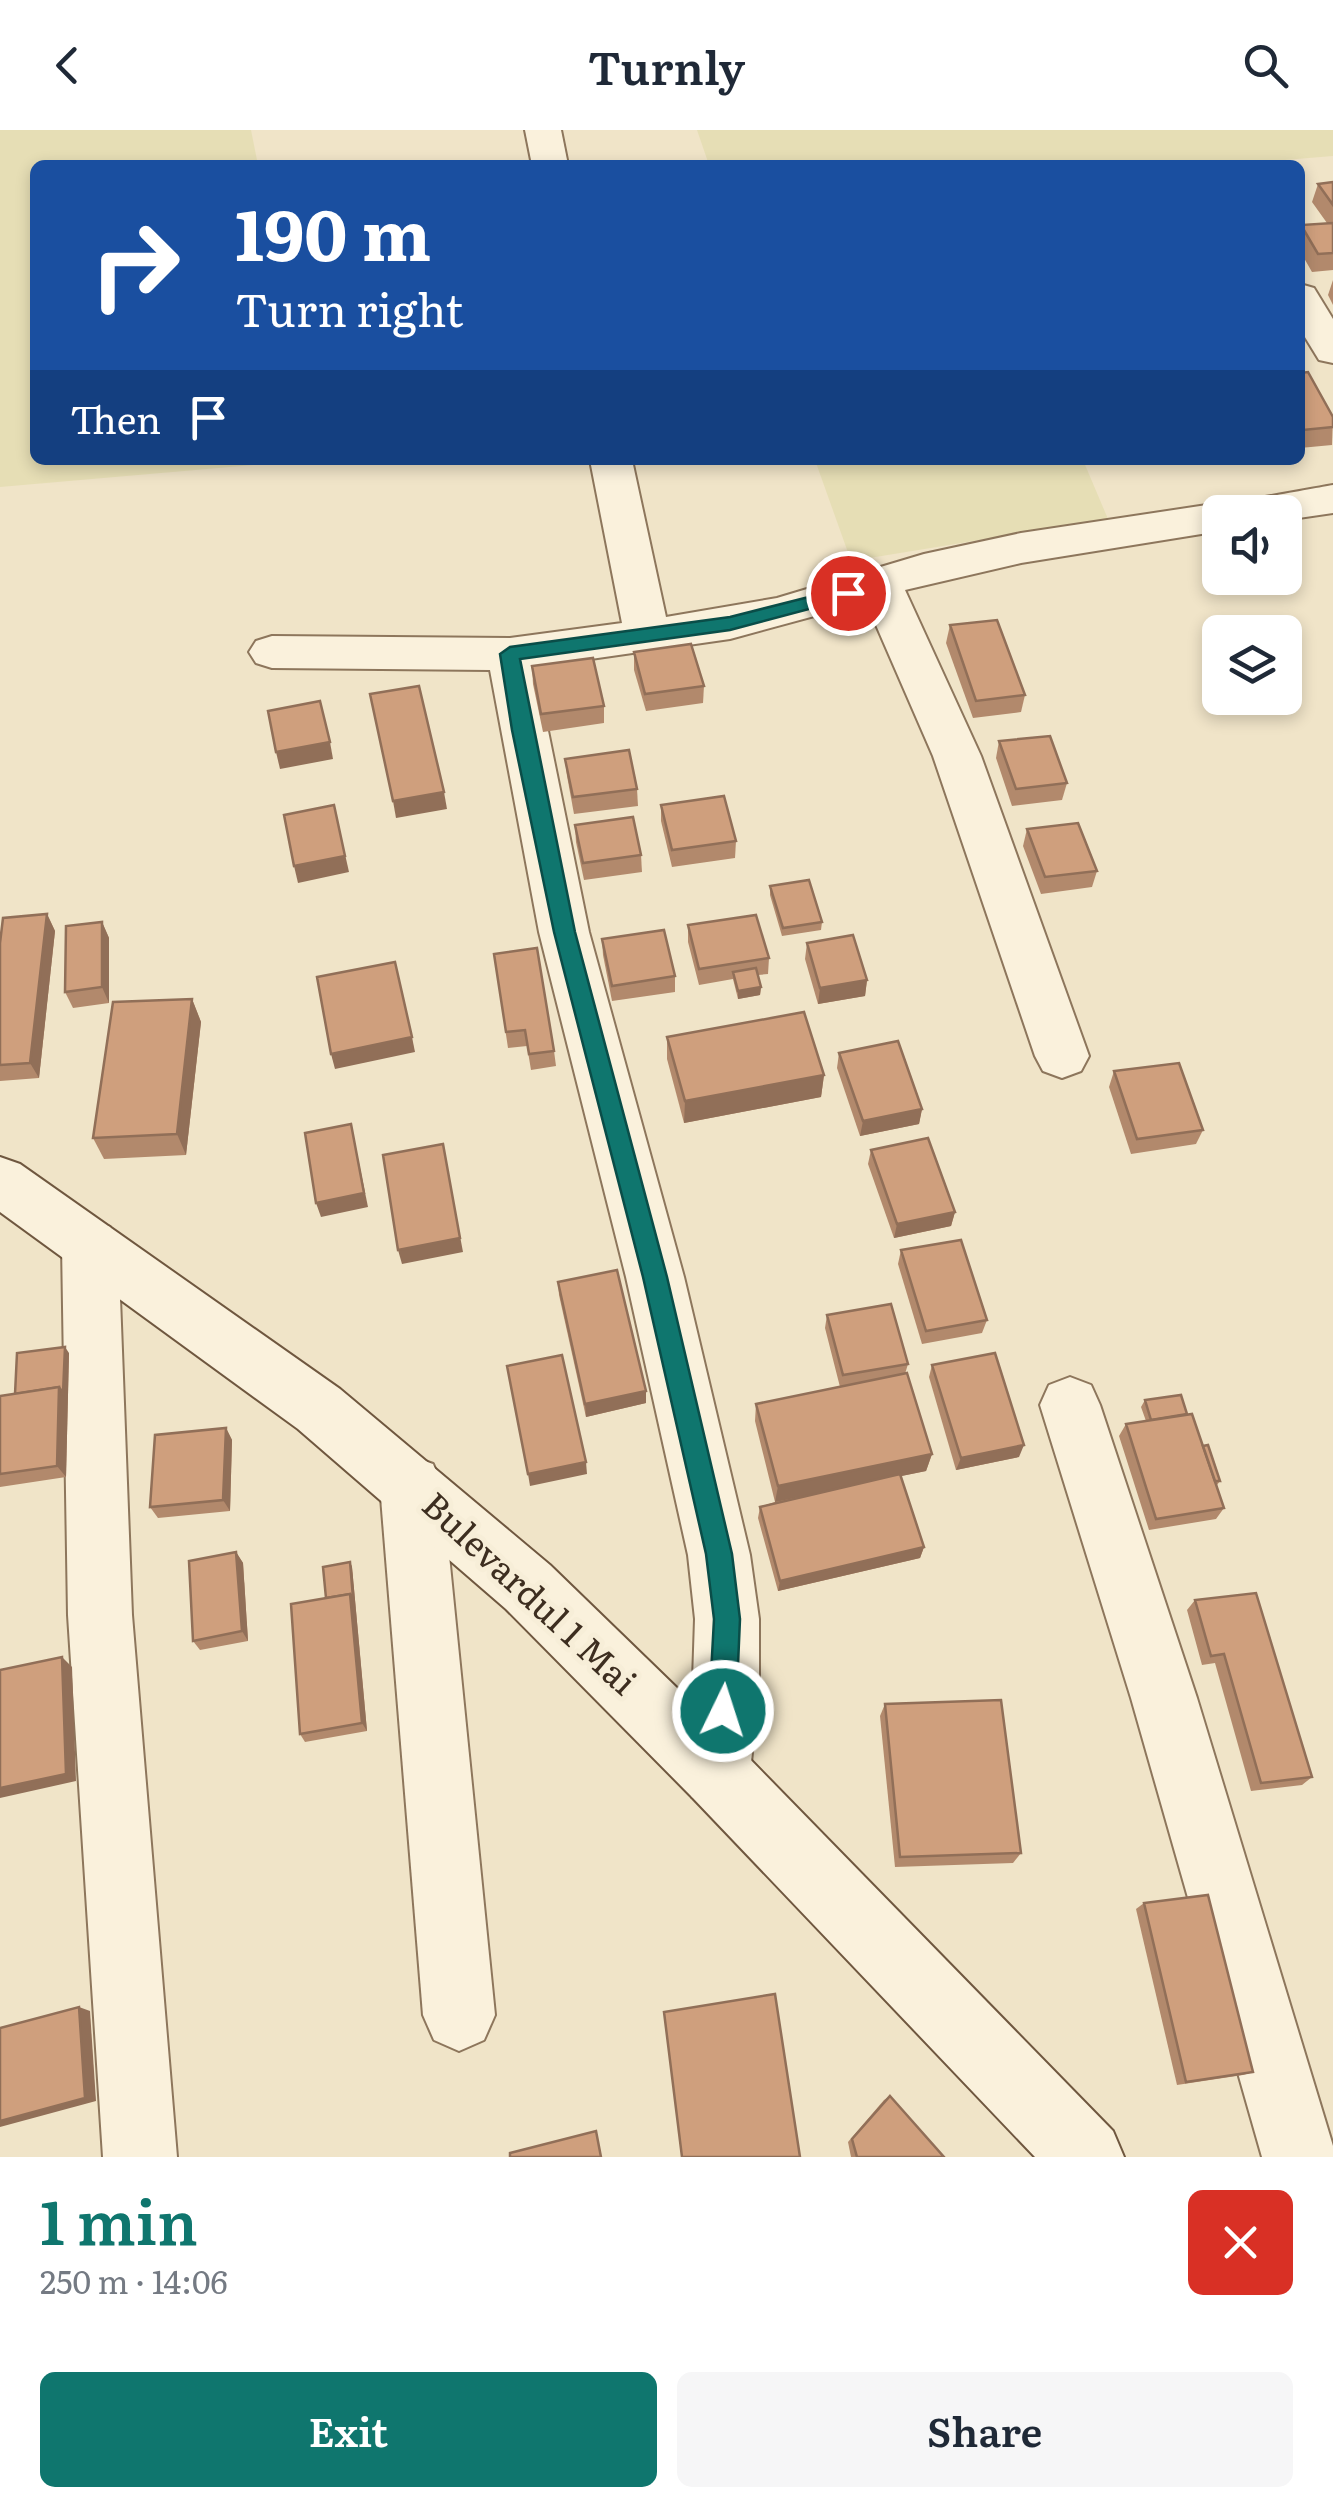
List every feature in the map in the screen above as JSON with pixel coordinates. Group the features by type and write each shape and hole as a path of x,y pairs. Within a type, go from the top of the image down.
{"street":[{"path":"543,130 549,160"},
{"path":"1305,304 1333,351"},
{"path":"612,465 647,634"},
{"path":"1302,504 1333,500"},
{"path":"272,652 510,654 778,613 1021,548 1202,519"},
{"path":"879,583 906,635 973,792 1062,1056"},
{"path":"510,654 564,932 668,1332 719,1554 727,1619 716,1773"},
{"name":"Bulevardul 1 Mai","path":"0,1181 320,1409 528,1587 716,1773 1087,2157"},
{"path":"90,1244 100,1615 140,2157"},
{"path":"1070,1404 1164,1698 1299,2157"},
{"path":"411,1484 458,2015"}],"shaded area":[{"path":"0,130 251,130 257,160 30,160 30,465 254,465 0,487"},
{"path":"697,130 1333,130 1333,156 1285,160 707,160"},
{"path":"817,465 1085,465 1108,519 851,561"}],"building":[{"path":"1333,182 1333,205 1318,184"},
{"path":"1333,223 1333,253 1318,254 1305,225"},
{"path":"1305,372 1333,417 1333,427 1305,430"},
{"path":"997,620 1025,695 976,701 950,625"},
{"path":"691,644 704,686 645,694 634,652"},
{"path":"593,658 604,706 541,714 532,666"},
{"path":"419,686 444,792 393,801 370,694"},
{"path":"320,701 330,742 276,752 268,711"},
{"path":"1050,736 1067,783 1016,789 999,741"},
{"path":"629,750 637,789 573,797 565,759"},
{"path":"724,796 736,841 672,850 661,805"},
{"path":"334,805 345,856 294,866 284,815"},
{"path":"633,817 641,855 583,863 575,825"},
{"path":"1078,823 1097,871 1045,877 1027,829"},
{"path":"809,880 822,922 783,928 770,886"},
{"path":"47,914 30,1063 0,1065 3,918"},
{"path":"756,915 769,958 699,969 688,925"},
{"path":"102,922 102,987 65,992 66,926"},
{"path":"664,930 675,976 612,986 602,939"},
{"path":"853,935 867,980 820,988 807,943"},
{"path":"537,948 554,1051 529,1054 525,1030 506,1032 494,954"},
{"path":"395,962 412,1037 331,1054 317,977"},
{"path":"756,968 761,987 738,991 733,972"},
{"path":"192,999 177,1134 93,1138 113,1002"},
{"path":"804,1012 824,1075 685,1101 667,1037"},
{"path":"898,1041 922,1109 863,1121 839,1053"},
{"path":"1179,1063 1203,1130 1137,1139 1114,1071"},
{"path":"351,1124 364,1193 316,1203 305,1133"},
{"path":"928,1138 955,1212 897,1224 871,1150"},
{"path":"443,1144 460,1238 398,1250 383,1155"},
{"path":"961,1240 987,1320 926,1331 901,1250"},
{"path":"617,1270 646,1391 585,1404 558,1282"},
{"path":"891,1304 908,1364 843,1375 827,1315"},
{"path":"65,1347 63,1393 59,1387 15,1394 17,1353"},
{"path":"995,1353 1024,1445 961,1458 932,1365"},
{"path":"562,1355 586,1462 528,1474 507,1366"},
{"path":"907,1373 932,1454 778,1486 756,1404"},
{"path":"59,1387 57,1466 0,1474 0,1396"},
{"path":"1181,1395 1187,1414 1151,1420 1145,1400"},
{"path":"1192,1414 1224,1508 1156,1519 1126,1424"},
{"path":"226,1428 223,1500 150,1507 155,1435"},
{"path":"1208,1445 1220,1481 1215,1481 1203,1446"},
{"path":"900,1474 924,1547 780,1581 760,1507"},
{"path":"236,1552 242,1631 193,1641 189,1561"},
{"path":"350,1562 353,1598 350,1594 326,1598 323,1567"},
{"path":"1256,1593 1312,1777 1261,1783 1224,1654 1211,1656 1195,1600"},
{"path":"350,1594 362,1723 300,1734 291,1604"},
{"path":"62,1657 66,1774 0,1788 0,1670"},
{"path":"1001,1700 1021,1853 900,1857 885,1704"},
{"path":"1208,1895 1253,2072 1186,2082 1144,1903"},
{"path":"775,1994 800,2157 682,2157 664,2012"},
{"path":"79,2007 85,2098 0,2121 0,2028"},
{"path":"890,2096 944,2157 857,2157 852,2139"},
{"path":"596,2131 601,2157 510,2157 510,2153"}],"route":[{"path":"723,1711 727,1619 719,1554 655,1277 564,932 510,654 730,623 848,593"}]}
